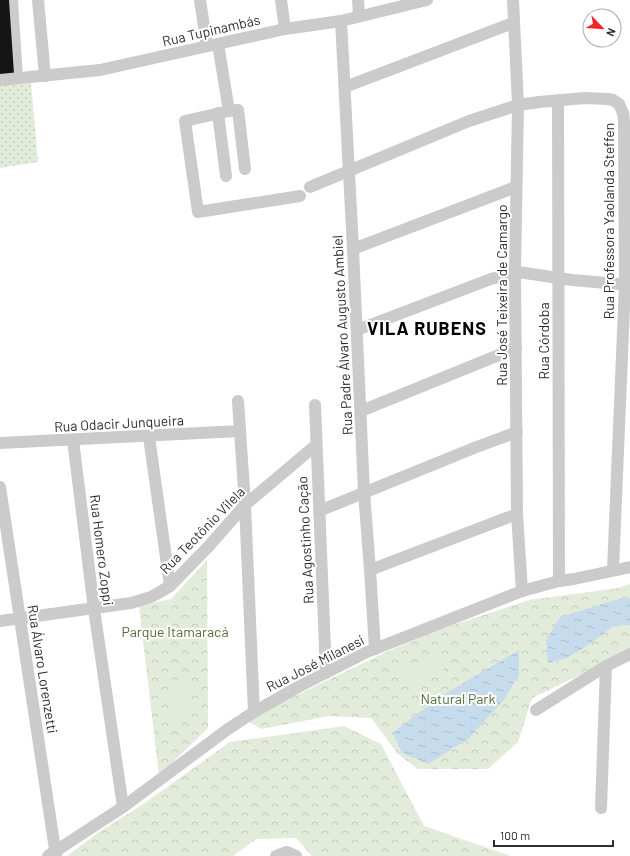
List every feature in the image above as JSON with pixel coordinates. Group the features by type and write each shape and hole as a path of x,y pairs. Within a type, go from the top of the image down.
{"street":[{"path":"38,0 45,76"},
{"path":"200,0 212,45 224,112 226,176"},
{"path":"281,0 285,29"},
{"path":"358,0 359,16"},
{"name":"Rua Tupinambás","path":"0,80 100,70 285,29 340,20 428,0"},
{"name":"Rua José Teixeira de Camargo","path":"512,0 518,105 515,272 518,514 522,591"},
{"name":"Rua Padre Álvaro Augusto Ambiel","path":"340,20 345,87 364,492 375,649"},
{"path":"345,87 513,23"},
{"name":"Rua Professora Yaolanda Steffen","path":"310,187 469,121 518,105 585,98 608,99 616,102 621,107 624,121 627,284 613,570"},
{"name":"Rua Córdoba","path":"558,100 559,581"},
{"path":"245,169 238,110 185,121 198,212 300,196"},
{"path":"353,249 516,187"},
{"path":"357,330 491,279 515,272 524,272 558,278 627,284"},
{"path":"361,411 516,348"},
{"path":"238,402 245,505 254,712"},
{"name":"Rua Agostinho Cação","path":"315,405 326,673"},
{"name":"Rua Odacir Junqueira","path":"0,444 240,431"},
{"path":"320,511 364,492 517,432"},
{"path":"149,437 170,586"},
{"name":"Rua Homero Zoppi","path":"73,440 94,609 123,807"},
{"name":"Rua Teotônio Vilela","path":"0,621 131,603 151,597 160,592 170,586 188,568 245,505 316,445"},
{"name":"Rua Álvaro Lorenzetti","path":"0,487 53,854"},
{"path":"370,570 518,514"},
{"path":"167,563 188,568"},
{"name":"Rua José Milanesi","path":"53,854 123,807 221,734 254,712 326,673 375,649 522,591 559,581 574,580 630,567"},
{"path":"536,710 606,666 630,654"},
{"path":"601,808 606,666"},
{"path":"276,856 287,852 296,856"}],"green space":[{"path":"31,83 38,162 0,168 0,85"},
{"name":"Parque Itamaracá","path":"207,560 208,728 159,776 139,606 171,599"},
{"name":"Natural Park","path":"630,584 630,651 532,698 518,742 488,769 418,769 398,754 371,718 329,716 262,729 245,720 386,652 441,629 529,600 618,588"},
{"path":"437,654 445,673 409,688 401,669"},
{"path":"188,679 191,720 170,721 168,680"},
{"path":"344,726 381,744 424,826 511,856 312,856 296,838 256,839 233,856 67,856 99,832 142,805 230,742"}],"water":[{"path":"630,598 630,625 613,626 587,646 567,658 548,663 546,640 560,617 615,600"},
{"path":"519,650 519,675 503,701 468,739 428,764 402,753 393,733 435,700"}],"building":[{"path":"0,0 9,0 14,74 0,75"}],"district":[{"name":"VILA RUBENS","path":"427,328"}]}
